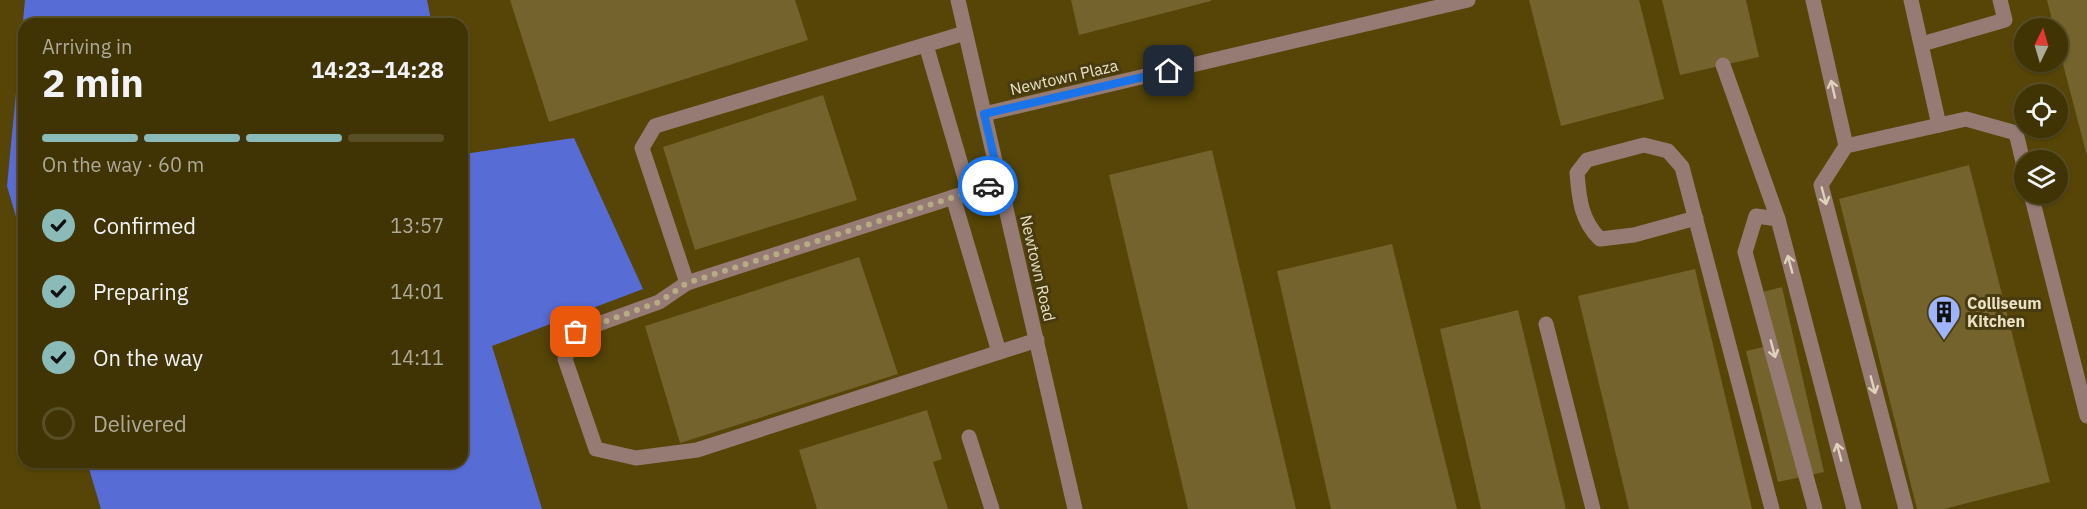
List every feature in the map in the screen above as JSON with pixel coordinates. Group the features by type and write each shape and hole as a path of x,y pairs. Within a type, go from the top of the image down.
{"street":[{"name":"Newtown Road","path":"958,0 1075,509"},
{"name":"Newtown Plaza","path":"984,114 1468,0"},
{"path":"1813,0 1846,146"},
{"path":"1911,0 1940,124"},
{"path":"1922,44 2005,20 2000,0"},
{"path":"687,283 642,148 655,126 965,33"},
{"path":"926,45 969,192"},
{"path":"1724,65 1778,219 1854,509"},
{"path":"1906,509 1821,185 1846,146 1966,119 2016,133 2020,150"},
{"path":"1696,218 1634,235 1600,239 1588,228 1580,201 1577,173 1587,160 1644,145 1668,152 1683,167 1772,509"},
{"path":"1000,182 687,283 659,302 576,332 565,359 596,449 636,458 697,450 1036,340"},
{"path":"954,197 999,352"},
{"path":"2034,204 2087,416"},
{"path":"1778,219 1756,216 1745,252 1815,509"},
{"path":"1546,324 1593,509"},
{"path":"969,437 992,509"}],"shaded area":[{"path":"25,0 427,0 431,18 23,18"},
{"path":"18,72 18,224 7,186"},
{"path":"574,138 643,289 492,346 542,509 101,509 89,468 468,468 468,153"}],"building":[{"path":"510,0 795,0 808,40 549,122"},
{"path":"1071,0 1211,0 1211,1 1079,35"},
{"path":"1529,0 1639,0 1664,99 1561,126"},
{"path":"1662,0 1746,0 1759,57 1680,75"},
{"path":"2047,0 2087,0 2087,156 2065,72 2068,72 2068,18 2052,18"},
{"path":"823,95 857,200 695,250 663,147"},
{"path":"1212,150 1296,509 1188,509 1109,175"},
{"name":"Colliseum Kitchen","path":"1969,165 2050,482 1944,509 1917,509 1839,199"},
{"path":"1392,244 1457,509 1331,509 1277,271"},
{"path":"859,257 898,374 680,443 645,326"},
{"path":"1695,269 1752,509 1629,509 1578,296"},
{"path":"1782,287 1824,472 1778,482 1746,351 1763,347 1751,295"},
{"path":"1518,310 1566,509 1481,509 1440,329"},
{"path":"927,410 942,459 933,462 948,509 817,509 799,450"}],"way so far":[{"path":"576,332 659,302 687,283 988,186"}],"place":[{"name":"Colliseum Kitchen","path":"1944,341"}],"route":[{"path":"988,186 1000,182 984,114 1169,71"}]}
